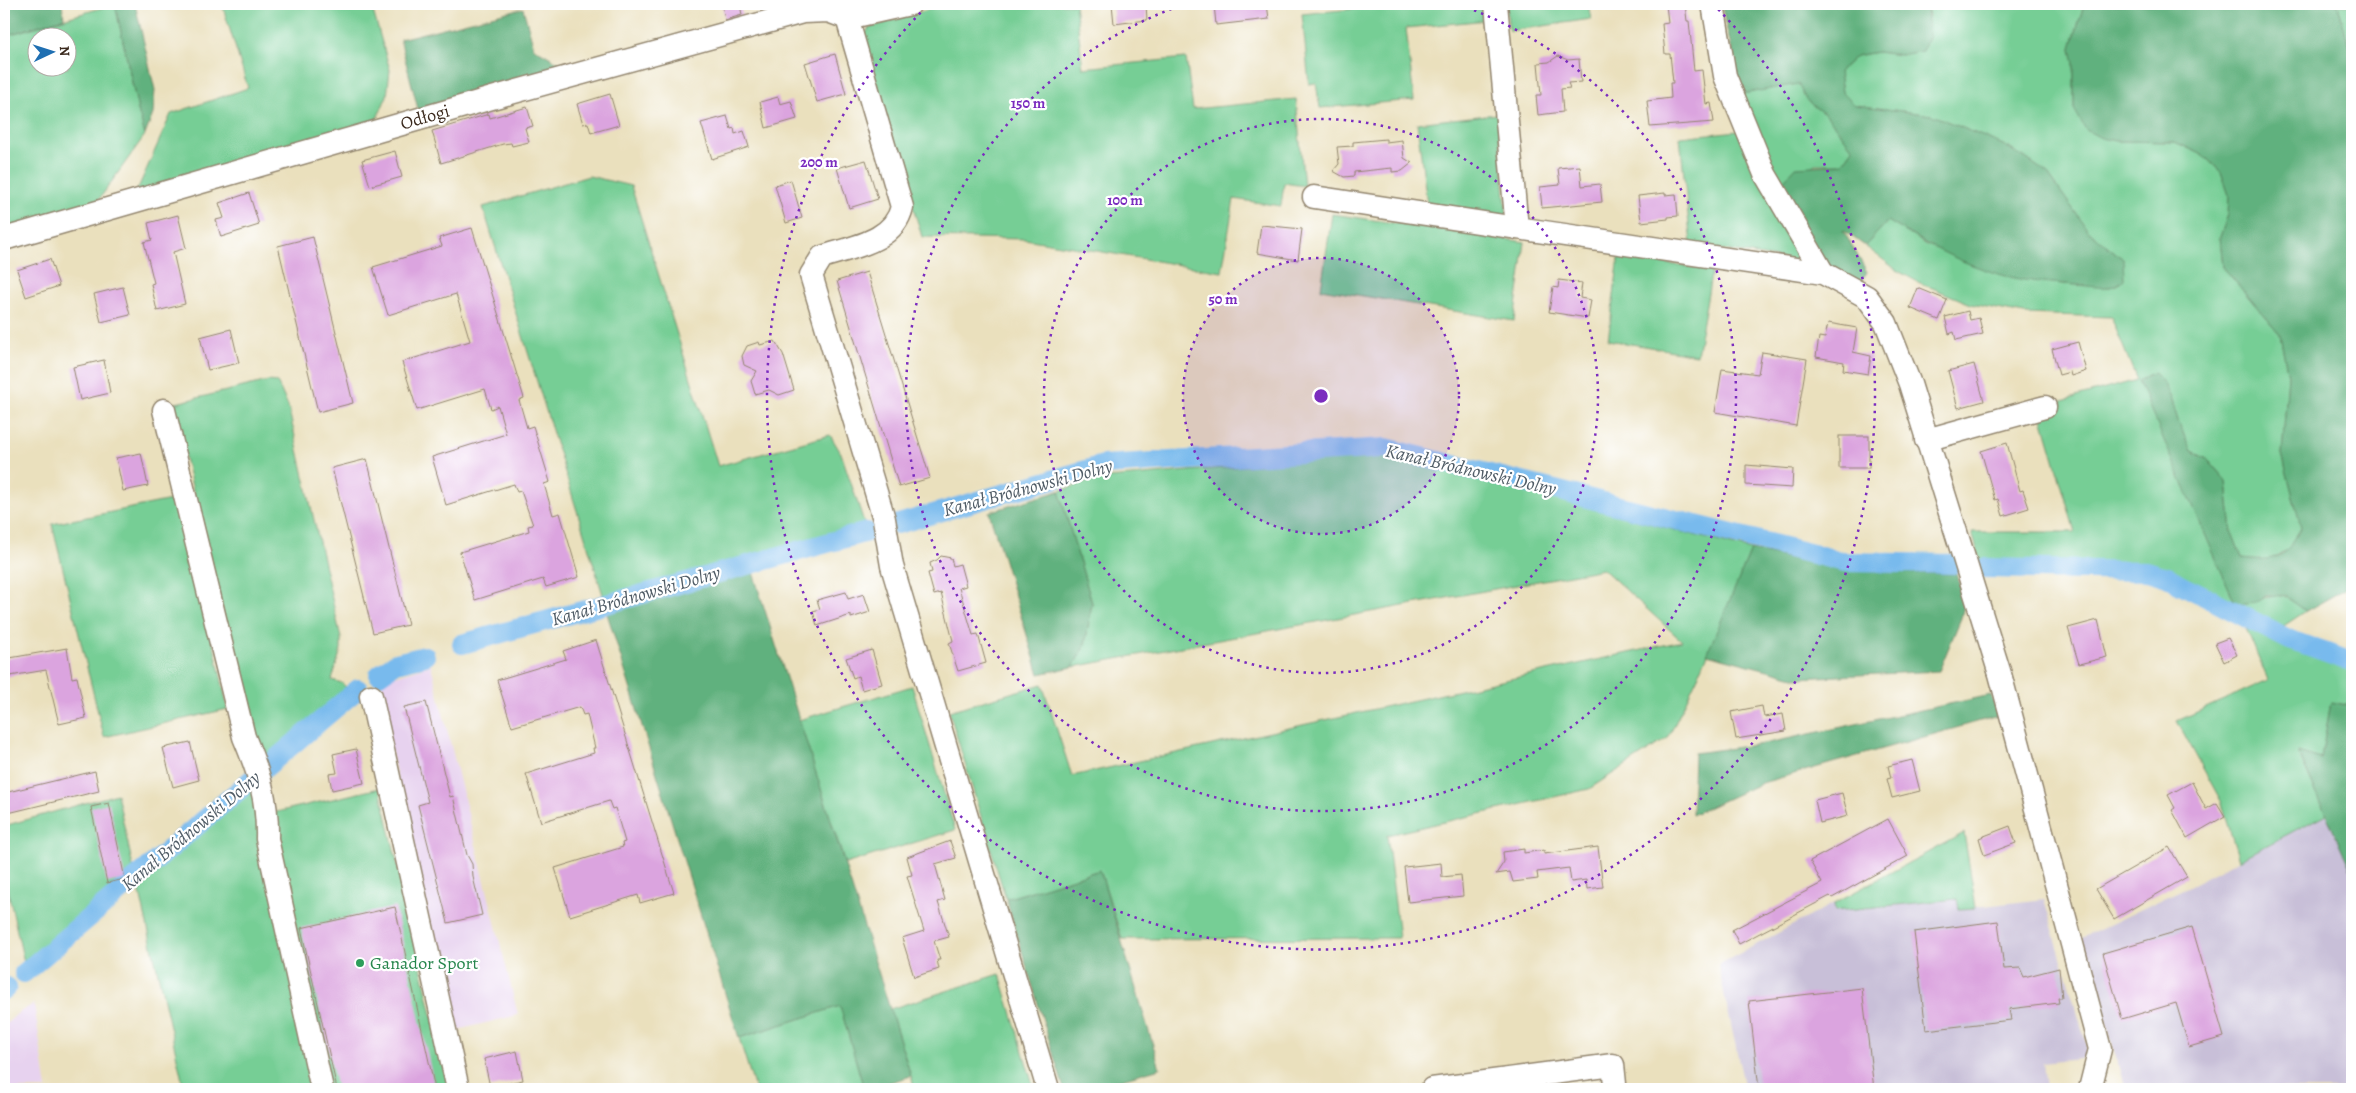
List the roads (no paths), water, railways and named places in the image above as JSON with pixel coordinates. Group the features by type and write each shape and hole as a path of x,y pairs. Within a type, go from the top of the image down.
{"street":[{"path":"910,4 847,18 902,207 899,221 881,237 822,257 811,275 884,518 892,566 1048,1089"},
{"path":"1496,4 1517,228"},
{"path":"1713,4 1725,76 1765,174 1823,273"},
{"name":"Odłogi","path":"4,239 482,100 803,12 828,11 847,18"},
{"path":"1314,197 1823,273 1867,297 1886,323 1910,384 2000,674 2100,1049 2090,1089"},
{"path":"1926,440 2045,407"},
{"path":"164,410 244,737 263,787 268,814 267,839 322,1089"},
{"path":"371,696 458,1089"},
{"path":"1444,1084 1612,1065 1615,1084"}],"waterway":[{"name":"Kanał Bródnowski Dolny","path":"898,524 1103,465 1386,448 1845,562 1955,564"},
{"name":"Kanał Bródnowski Dolny","path":"462,644 867,532"},
{"name":"Kanał Bródnowski Dolny","path":"1984,568 2147,571 2167,577 2290,640 2352,662"},
{"name":"Kanał Bródnowski Dolny","path":"379,675 396,663 425,656"},
{"name":"Kanał Bródnowski Dolny","path":"24,973 358,689"},
{"name":"Kanał Bródnowski Dolny","path":"4,990 7,987"}],"place":[{"name":"Ganador Sport","path":"360,963"}]}
